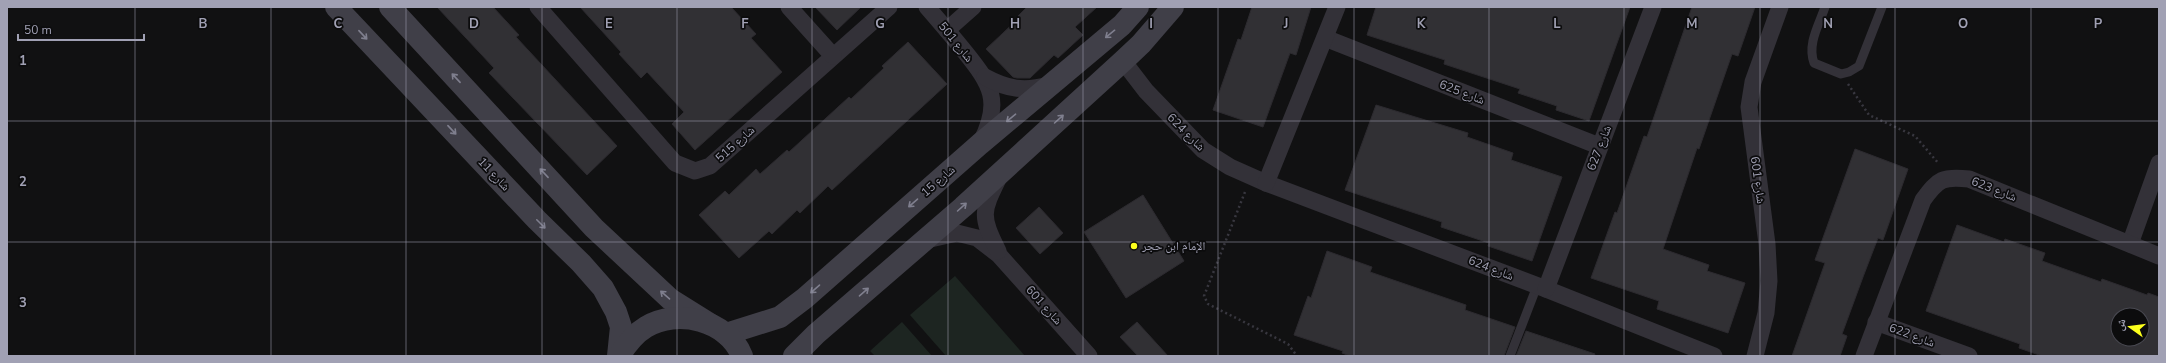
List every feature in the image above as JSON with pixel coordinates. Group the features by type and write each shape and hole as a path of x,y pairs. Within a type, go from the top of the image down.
{"street":[{"name":"شارع 11","path":"336,7 537,220 581,263 603,288 616,312 621,327 618,356"},
{"path":"390,7 594,228 670,299 718,329 742,356"},
{"name":"شارع 515","path":"538,7 675,163 695,171 710,166 889,7"},
{"path":"789,7 833,56"},
{"name":"شارع 501","path":"927,7 985,77 991,95 992,111 989,126 980,144"},
{"path":"947,30 973,7"},
{"name":"شارع 15","path":"718,329 780,317 805,298 980,144 1122,25 1138,7"},
{"path":"794,356 816,334 1003,171 1123,61 1141,44 1173,7"},
{"path":"1259,180 1325,38 1337,7"},
{"name":"شارع 627","path":"1541,287 1599,146 1653,7"},
{"name":"شارع 601","path":"1754,356 1766,313 1769,281 1767,244 1749,107 1753,82 1780,7"},
{"name":"شارع 625","path":"1325,38 1599,146"},
{"name":"شارع 624","path":"1123,61 1146,91 1203,150 1230,167 1259,180 1541,287 1714,356"},
{"name":"شارع 501","path":"985,77 1000,85 1016,90 1034,89 1049,85"},
{"path":"2130,244 2159,164"},
{"name":"شارع 601","path":"1000,255 986,228 985,206 1003,171"},
{"path":"1864,356 1923,200 1935,183 1950,176"},
{"name":"شارع 623","path":"1950,176 1969,179 2159,256"},
{"name":"شارع 601","path":"924,241 956,233 977,238 1000,255 1089,356"},
{"path":"618,356 629,340 646,327 667,319 689,318 718,329"},
{"name":"شارع 622","path":"1876,322 1969,356"}],"lane":[{"path":"1825,7 1812,44 1811,54 1814,63 1841,74 1849,72 1859,66 1882,7"},
{"path":"1510,356 1541,287"}],"path":[{"path":"1841,74 1869,115 1915,136 1950,176"},
{"path":"1259,180 1204,296 1208,304 1288,344 1297,356"}],"shaded area":[{"path":"955,276 1025,356 946,356 910,315"},
{"path":"902,322 932,356 875,356 870,351"}],"building":[{"path":"437,7 493,7 519,35 516,37 617,146 587,175 489,73 494,68"},
{"path":"580,7 731,7 756,34 751,38 782,72 695,150 672,124 684,112 647,72 641,78 619,54 621,52"},
{"path":"815,7 861,7 837,30"},
{"path":"1027,7 1097,7 1075,27 1083,35 1058,58 1054,55 1030,78 1017,78 1013,77 986,49 1020,17 1018,16"},
{"path":"1252,7 1311,7 1296,55 1290,53 1263,127 1213,110 1238,39 1241,40"},
{"path":"1376,7 1630,7 1589,121 1556,110 1557,106 1518,93 1520,89 1444,64 1445,60 1367,35"},
{"path":"1692,7 1755,7 1738,56 1732,54 1699,149 1697,148 1663,249 1709,265 1707,271 1745,283 1728,333 1657,309 1659,301 1591,278 1615,212 1617,213 1644,136 1647,137"},
{"path":"908,42 947,84 832,190 828,186 800,213 797,210 772,234 769,231 739,258 699,215 725,191 729,195 756,169 760,174 787,150 789,152 849,97 851,99 884,68 882,66"},
{"path":"1376,105 1468,133 1467,137 1513,153 1511,160 1562,177 1532,261 1488,246 1489,243 1441,227 1442,222 1345,190"},
{"path":"1855,149 1908,169 1883,240 1878,238 1842,334 1847,336 1840,356 1792,356 1825,263 1815,260"},
{"name":"الإمام ابن حجر","path":"1143,195 1184,261 1126,298 1084,232"},
{"path":"1039,207 1063,233 1040,254 1016,228"},
{"path":"1957,225 2004,242 2005,239 2045,253 2042,261 2101,282 2102,279 2147,295 2148,293 2159,297 2159,356 2042,356 2019,348 2020,344 1926,311"},
{"path":"1327,251 1372,267 1370,272 1466,305 1465,310 1515,327 1504,356 1350,356 1342,353 1343,351 1294,335 1308,296 1311,298"},
{"path":"1137,322 1168,356 1138,356 1120,337"},
{"path":"1526,331 1595,354 1594,356 1516,356"}],"place":[{"name":"الإمام ابن حجر","path":"1134,246"}]}
